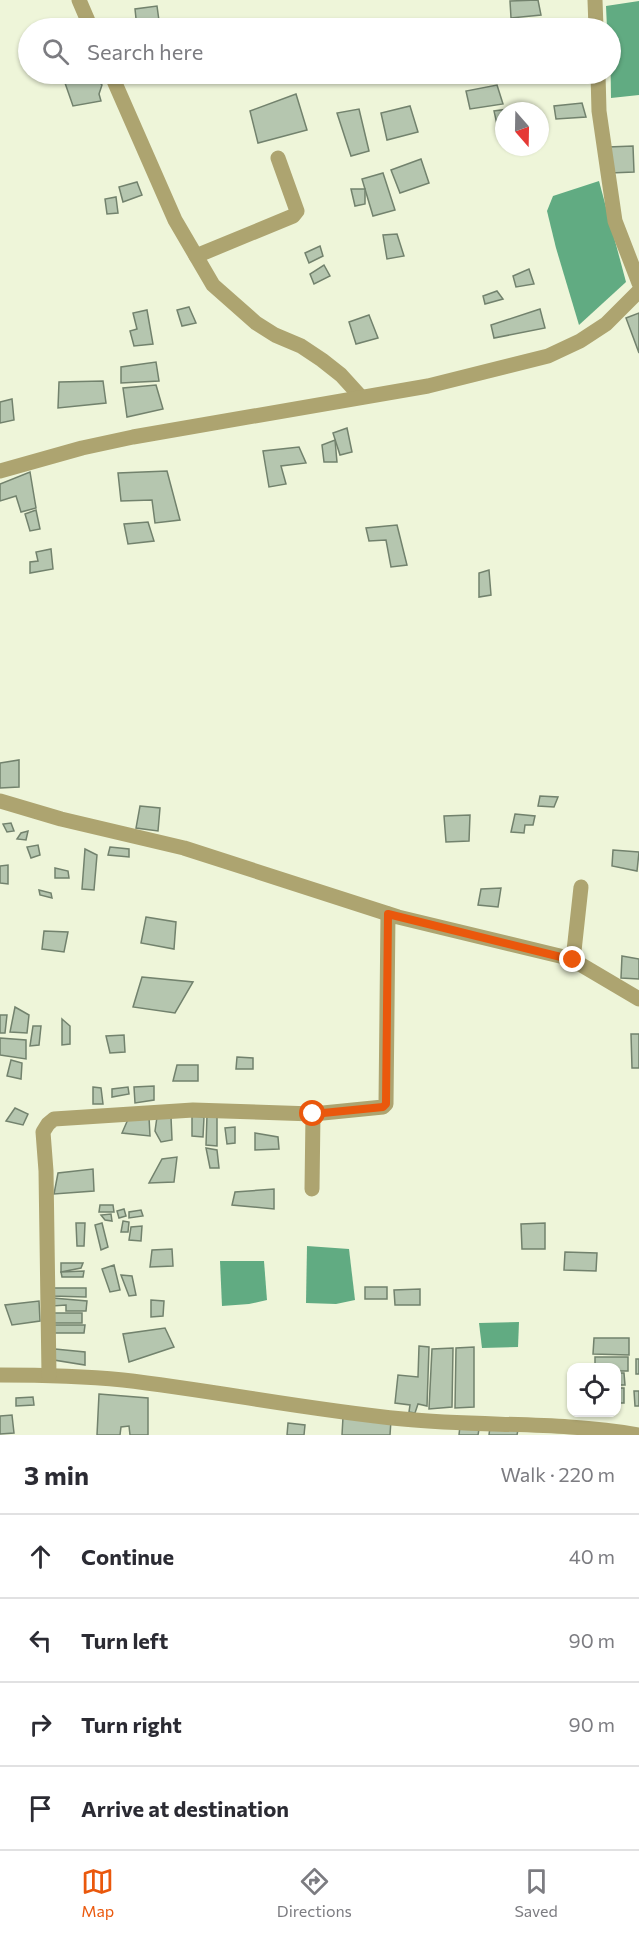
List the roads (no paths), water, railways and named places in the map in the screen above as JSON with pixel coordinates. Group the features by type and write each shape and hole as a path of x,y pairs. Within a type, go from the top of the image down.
{"street":[{"path":"79,0 87,18"},
{"path":"595,0 596,18"},
{"path":"115,84 175,220 213,285 237,307 275,335 301,346 322,360 341,375 361,397"},
{"path":"598,84 599,111 615,221 639,283"},
{"path":"196,256 293,216 297,211 278,158"},
{"path":"0,471 82,448 133,437 428,386 548,356 580,341 606,324 639,291"},
{"path":"0,801 61,819 184,848 388,914 573,960 639,999"},
{"path":"573,960 581,887"},
{"path":"49,1375 46,1171 43,1132 48,1124 54,1119 193,1110 313,1114 383,1107 386,1104 388,914"},
{"path":"312,1189 313,1114"},
{"path":"0,1375 49,1375 123,1380 325,1410 405,1419 600,1428 639,1435"}]}
